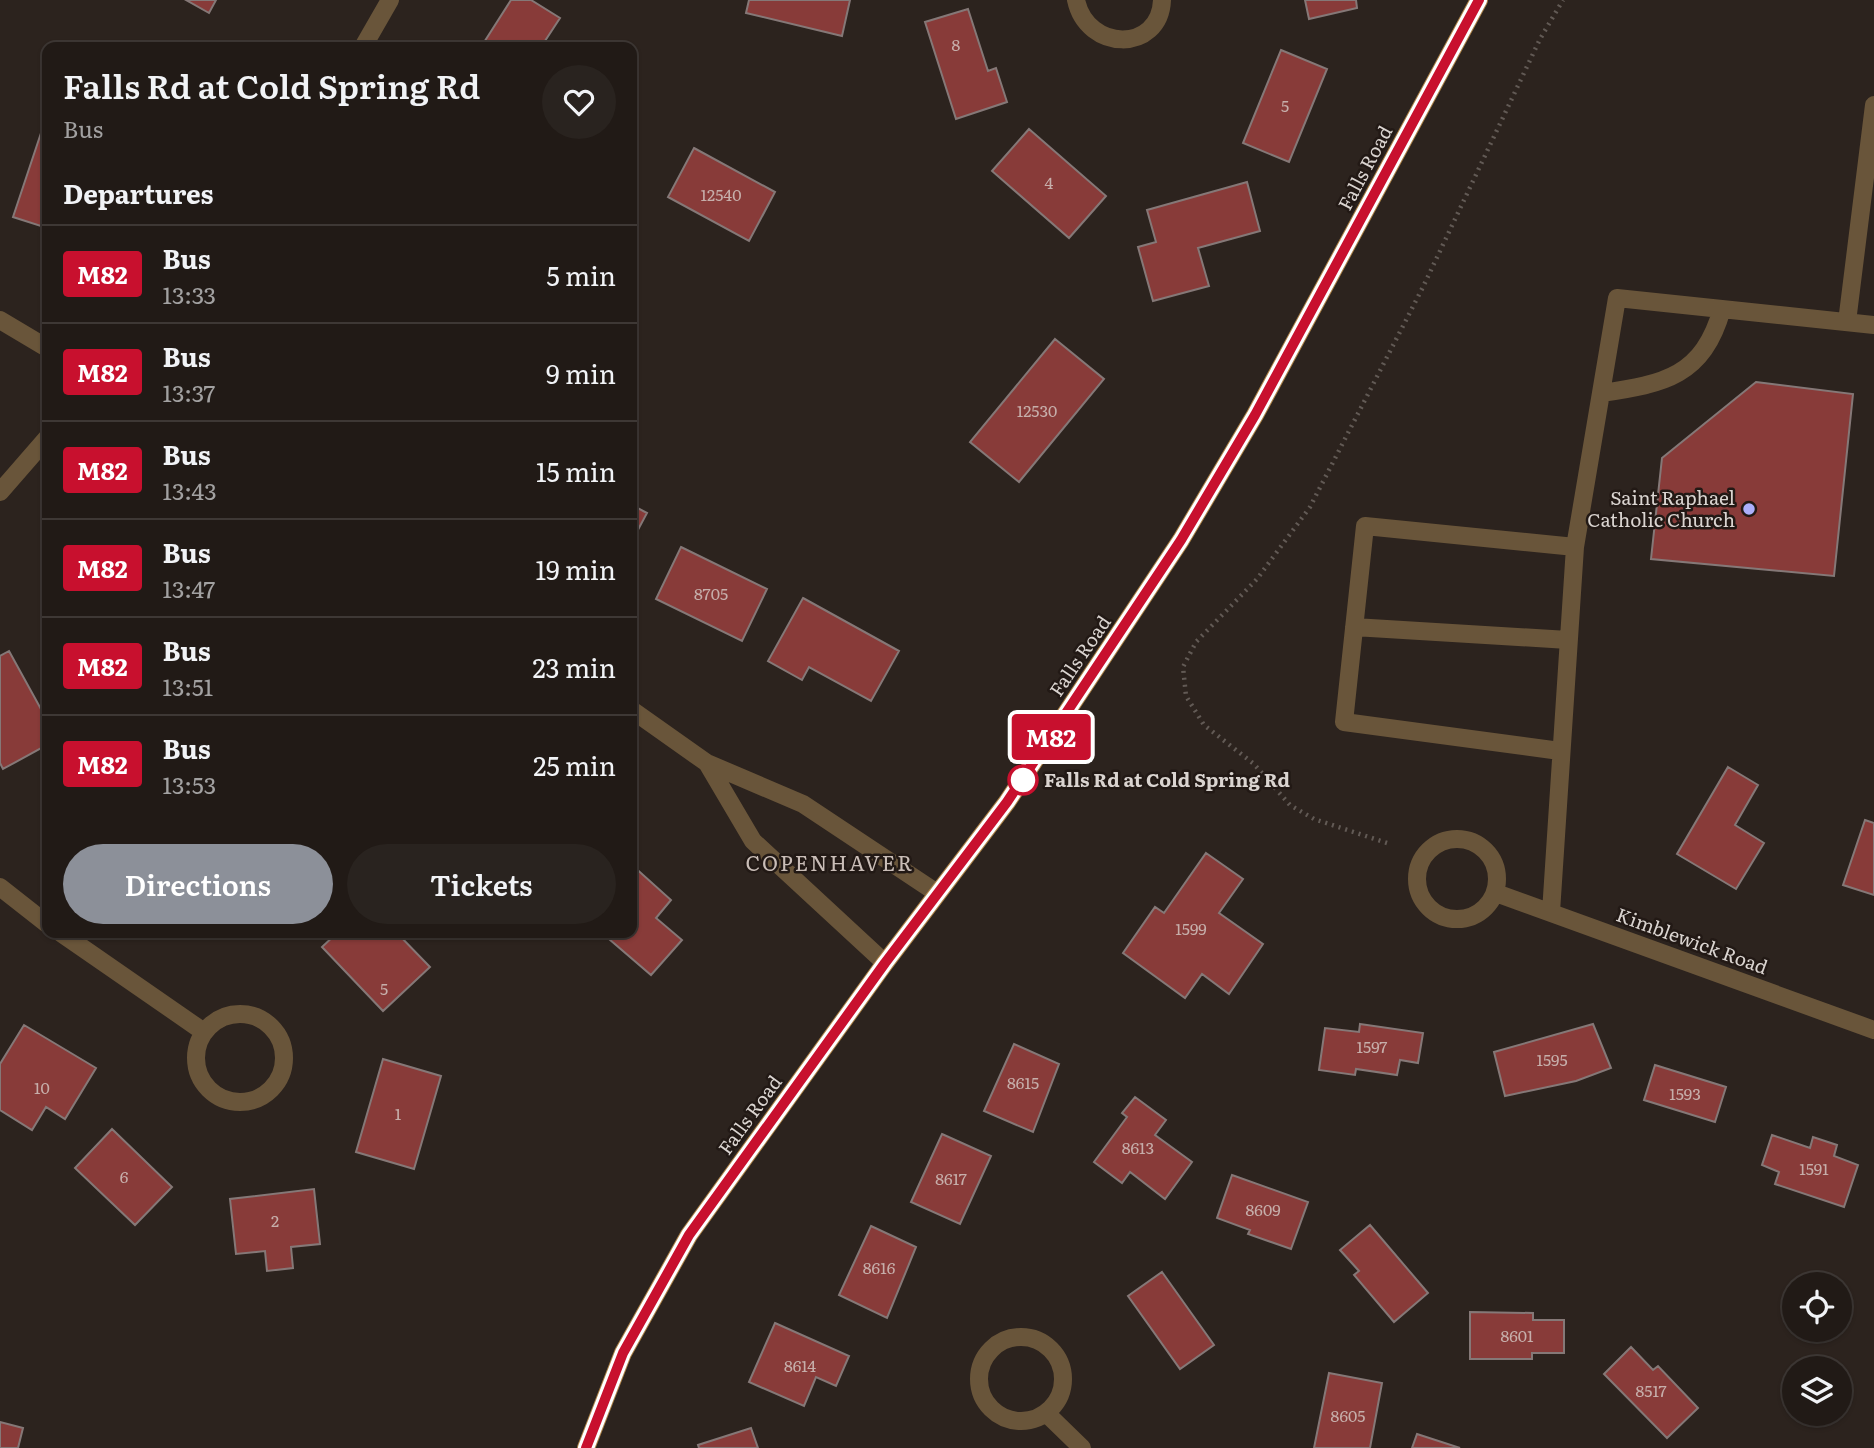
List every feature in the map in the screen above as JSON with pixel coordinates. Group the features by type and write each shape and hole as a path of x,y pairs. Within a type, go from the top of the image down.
{"main road":[{"name":"Falls Road","path":"586,1448 623,1353 689,1235 885,963 1007,802 1181,540 1255,415 1479,0"}],"street":[{"path":"366,42 390,0"},
{"path":"1076,0 1080,15 1089,28 1101,37 1116,40 1131,39 1145,32 1156,22 1162,0"},
{"path":"1847,322 1867,213 1874,105"},
{"path":"1551,912 1575,547 1617,298 1874,325"},
{"path":"1601,393 1637,388 1669,378 1698,361 1715,336 1723,309"},
{"path":"0,320 42,345"},
{"path":"0,492 42,444"},
{"path":"1560,751 1344,722 1364,526 1575,547"},
{"path":"1354,627 1568,639"},
{"path":"637,714 707,763 803,804 937,893"},
{"path":"707,763 753,841 885,963"},
{"path":"1456,839 1471,841 1485,849 1494,862 1498,877 1496,893 1488,906 1475,916 1460,920 1443,917 1430,909 1421,896 1417,881 1419,865 1427,852 1440,842 1456,839"},
{"path":"0,887 42,920"},
{"name":"Kimblewick Road","path":"1496,893 1874,1030"},
{"path":"68,938 204,1032"},
{"path":"244,1013 259,1017 272,1026 281,1039 285,1054 283,1069 276,1084 251,1101 236,1102 215,1093 199,1076 195,1061 197,1045 204,1032 215,1021 229,1014 244,1013"},
{"path":"1021,1337 1034,1339 1055,1354 1061,1367 1061,1392 1046,1413 1034,1419 1008,1419 986,1404 979,1379 987,1354 996,1345 1021,1337"},
{"path":"1046,1413 1082,1448"}],"path":[{"path":"1387,843 1314,819 1290,804 1254,764 1203,725 1186,696 1183,667 1196,642 1257,579 1310,507 1423,287 1540,38 1563,0"}],"building":[{"path":"186,0 216,0 209,13"},
{"path":"511,0 531,0 560,18 544,42 484,42"},
{"path":"749,0 850,0 842,36 746,13"},
{"path":"1305,0 1356,0 1357,8 1309,19"},
{"path":"968,9 988,71 996,68 1007,102 956,119 925,22"},
{"path":"1281,50 1327,69 1289,162 1243,143"},
{"path":"1029,129 1106,196 1069,238 992,171"},
{"path":"41,133 42,133 42,226 13,217"},
{"path":"694,148 775,192 749,241 668,197"},
{"path":"1247,182 1260,231 1198,248 1209,286 1153,301 1138,247 1156,242 1147,210"},
{"path":"1055,339 1104,379 1019,482 970,442"},
{"name":"Saint Raphael Catholic Church","path":"1756,382 1853,394 1834,576 1651,559 1662,458"},
{"path":"637,508 647,513 637,532"},
{"path":"681,547 767,589 742,641 656,599"},
{"path":"803,598 899,651 871,701 809,667 802,680 768,661"},
{"path":"9,651 42,711 42,748 3,769 0,763 0,656"},
{"path":"1728,767 1758,785 1735,825 1764,843 1736,889 1677,854"},
{"path":"1865,820 1874,823 1874,895 1843,885"},
{"path":"1206,853 1243,879 1219,913 1263,944 1229,994 1202,974 1185,998 1123,953 1155,907 1164,913"},
{"path":"637,869 671,900 656,918 682,940 651,975 608,938 637,938"},
{"path":"332,938 402,938 430,967 383,1011 322,947"},
{"path":"1360,1024 1423,1033 1418,1063 1400,1060 1397,1075 1356,1069 1355,1075 1319,1070 1325,1028 1359,1032"},
{"path":"1593,1024 1611,1068 1576,1081 1505,1096 1494,1052"},
{"path":"24,1025 96,1068 65,1119 46,1107 32,1130 0,1110 0,1064"},
{"path":"1014,1044 1059,1064 1033,1132 984,1111"},
{"path":"383,1059 441,1076 414,1169 356,1152"},
{"path":"1655,1065 1726,1087 1715,1122 1644,1100"},
{"path":"1135,1097 1166,1120 1155,1135 1192,1162 1165,1199 1130,1172 1122,1183 1094,1162 1127,1117 1122,1113"},
{"path":"112,1129 172,1187 135,1225 75,1168"},
{"path":"942,1134 991,1156 960,1224 911,1202"},
{"path":"1772,1135 1810,1148 1813,1137 1837,1145 1834,1156 1858,1165 1844,1207 1775,1184 1779,1172 1762,1165"},
{"path":"1232,1175 1308,1202 1291,1249 1248,1234 1250,1230 1217,1218"},
{"path":"314,1189 320,1244 291,1247 293,1268 267,1271 265,1251 236,1254 230,1199"},
{"path":"1370,1225 1428,1293 1394,1322 1354,1275 1359,1271 1340,1250"},
{"path":"871,1226 916,1247 887,1318 839,1295"},
{"path":"1162,1272 1214,1345 1180,1369 1128,1296"},
{"path":"1470,1312 1533,1313 1533,1320 1564,1320 1564,1353 1532,1353 1532,1359 1470,1359"},
{"path":"775,1323 849,1356 836,1386 816,1377 804,1406 749,1382"},
{"path":"1631,1347 1653,1370 1658,1366 1698,1408 1667,1438 1604,1374"},
{"path":"1329,1373 1382,1383 1370,1448 1314,1448"},
{"path":"0,1422 23,1428 18,1448 0,1448"},
{"path":"751,1428 758,1448 699,1448 698,1445"},
{"path":"1417,1434 1460,1448 1412,1448"}],"bus line":[{"name":"M82","path":"586,1448 623,1353 689,1235 885,963 1007,802 1181,540 1255,415 1479,0"}],"place":[{"name":"Saint Raphael Catholic Church","path":"1749,509"},
{"name":"Falls Rd at Cold Spring Rd","path":"1023,780"}],"district":[{"name":"COPENHAVER","path":"830,864"}]}
